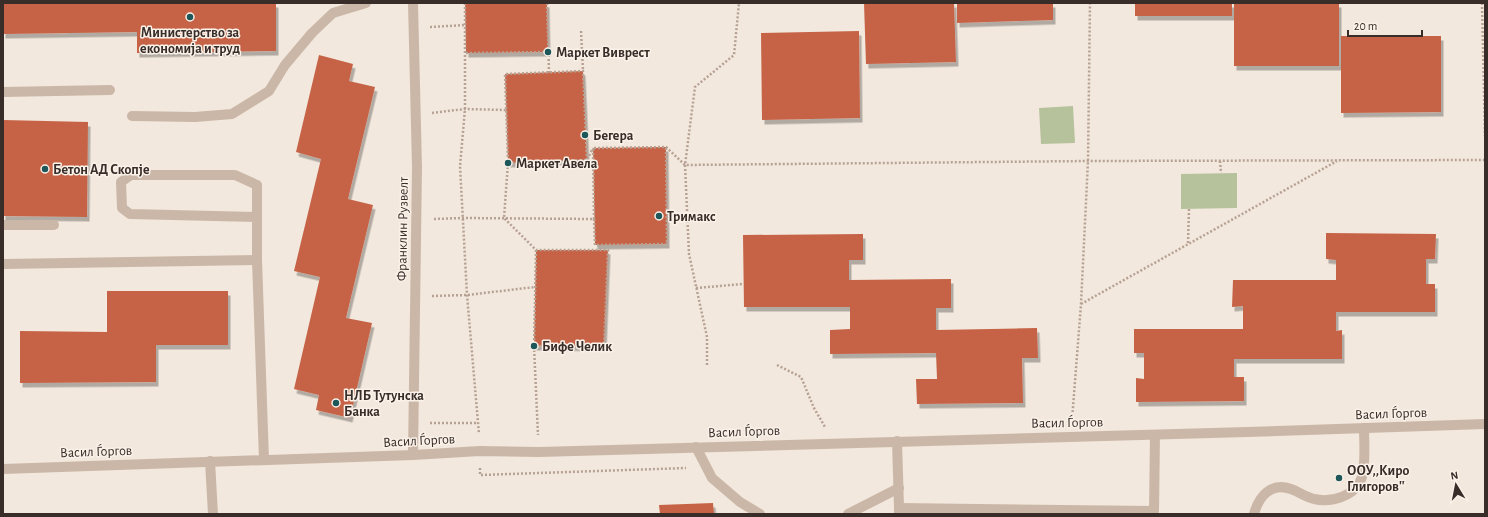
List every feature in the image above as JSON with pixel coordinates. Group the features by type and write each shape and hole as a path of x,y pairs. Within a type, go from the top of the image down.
{"street":[{"path":"132,116 195,117 232,114 269,91 285,65 312,33 333,13 366,3"},
{"name":"Франклин Рузвелт","path":"413,3 417,167 413,423 414,455"},
{"path":"3,92 110,90"},
{"path":"256,217 130,214 122,208 121,182 132,175 235,175 257,185 257,260 264,460"},
{"path":"3,225 54,225"},
{"path":"3,264 257,260"},
{"name":"Васил Ѓоргов","path":"3,469 414,455 480,451 539,452 1485,424"},
{"path":"1254,514 1257,503 1263,495 1274,488 1292,489 1315,499 1333,499 1347,496 1353,491 1362,478 1364,428"},
{"path":"897,441 899,511 1154,511 1155,434"},
{"path":"696,447 712,478 740,502 760,514"},
{"path":"210,461 213,514"},
{"path":"848,514 899,488"}],"path":[{"path":"465,3 466,53 460,166 466,295 480,451"},
{"path":"547,3 549,72"},
{"path":"707,365 707,337 689,254 685,165 694,87 734,55 739,3"},
{"path":"1071,436 1081,304 1088,161 1090,3"},
{"path":"1482,3 1485,136"},
{"path":"429,27 466,26"},
{"path":"581,31 587,160"},
{"path":"466,53 548,52"},
{"path":"534,346 604,347 608,250 536,250 504,218 508,163 505,74 583,71"},
{"path":"416,115 464,109 506,110"},
{"path":"593,148 595,245 667,244 666,147"},
{"path":"593,148 666,147 685,165 1088,161 1485,160"},
{"path":"587,160 593,148"},
{"path":"508,163 587,160"},
{"path":"1220,161 1221,173"},
{"path":"1081,304 1337,161"},
{"path":"1188,244 1189,209"},
{"path":"416,220 462,218 594,220"},
{"path":"536,250 534,346 539,452"},
{"path":"696,288 743,284"},
{"path":"415,297 466,295 535,287"},
{"path":"777,365 801,377 814,408 835,443"},
{"path":"413,423 478,423"}],"green space":[{"path":"1073,106 1075,143 1041,144 1039,108"},
{"path":"1237,173 1237,208 1181,209 1181,174"}],"building":[{"name":"Министерство за економија и труд","path":"3,3 276,3 276,51 137,53 137,32 3,34"},
{"path":"465,3 547,3 548,52 466,53"},
{"path":"864,3 954,3 956,62 866,64"},
{"path":"957,3 1053,3 1053,20 957,23"},
{"path":"1135,3 1232,3 1232,16 1135,16"},
{"path":"1234,3 1339,3 1339,66 1234,66"},
{"path":"859,31 860,118 762,120 761,33"},
{"path":"1341,36 1441,36 1441,112 1341,113"},
{"path":"319,55 353,64 349,81 375,87 348,199 373,205 346,318 372,323 350,418 316,410 319,395 294,389 320,277 294,271 321,159 296,152"},
{"path":"583,71 587,160 508,163 505,74"},
{"name":"Бетон АД Скопје","path":"3,120 88,122 87,217 3,216"},
{"path":"666,147 667,244 595,245 593,148"},
{"path":"1326,233 1436,234 1435,259 1426,259 1426,284 1435,284 1435,312 1336,312 1336,331 1342,330 1342,359 1234,359 1234,377 1244,377 1244,401 1136,402 1136,378 1144,379 1144,353 1134,353 1134,329 1243,329 1243,306 1232,307 1233,280 1336,280 1336,260 1326,259"},
{"path":"863,234 863,260 849,260 849,280 951,279 951,308 936,308 936,330 1037,328 1038,358 1022,358 1023,403 917,404 916,379 937,379 936,353 830,354 830,330 850,329 850,307 744,307 743,235"},
{"path":"536,250 608,250 604,347 534,346"},
{"path":"107,291 228,291 228,345 156,345 156,382 20,383 20,331 107,332"},
{"path":"713,503 714,514 660,514 659,505"}],"place":[{"name":"Министерство за економија и труд","path":"190,17"},
{"name":"Маркет Виврест","path":"548,52"},
{"name":"Бегера","path":"585,135"},
{"name":"Маркет Авела","path":"508,163"},
{"name":"Бетон АД Скопје","path":"45,169"},
{"name":"Тримакс","path":"659,216"},
{"name":"Бифе Челик","path":"534,346"},
{"name":"НЛБ Тутунска Банка","path":"336,403"},
{"name":"ООУ,,Киро Глигоров''","path":"1339,478"}]}
